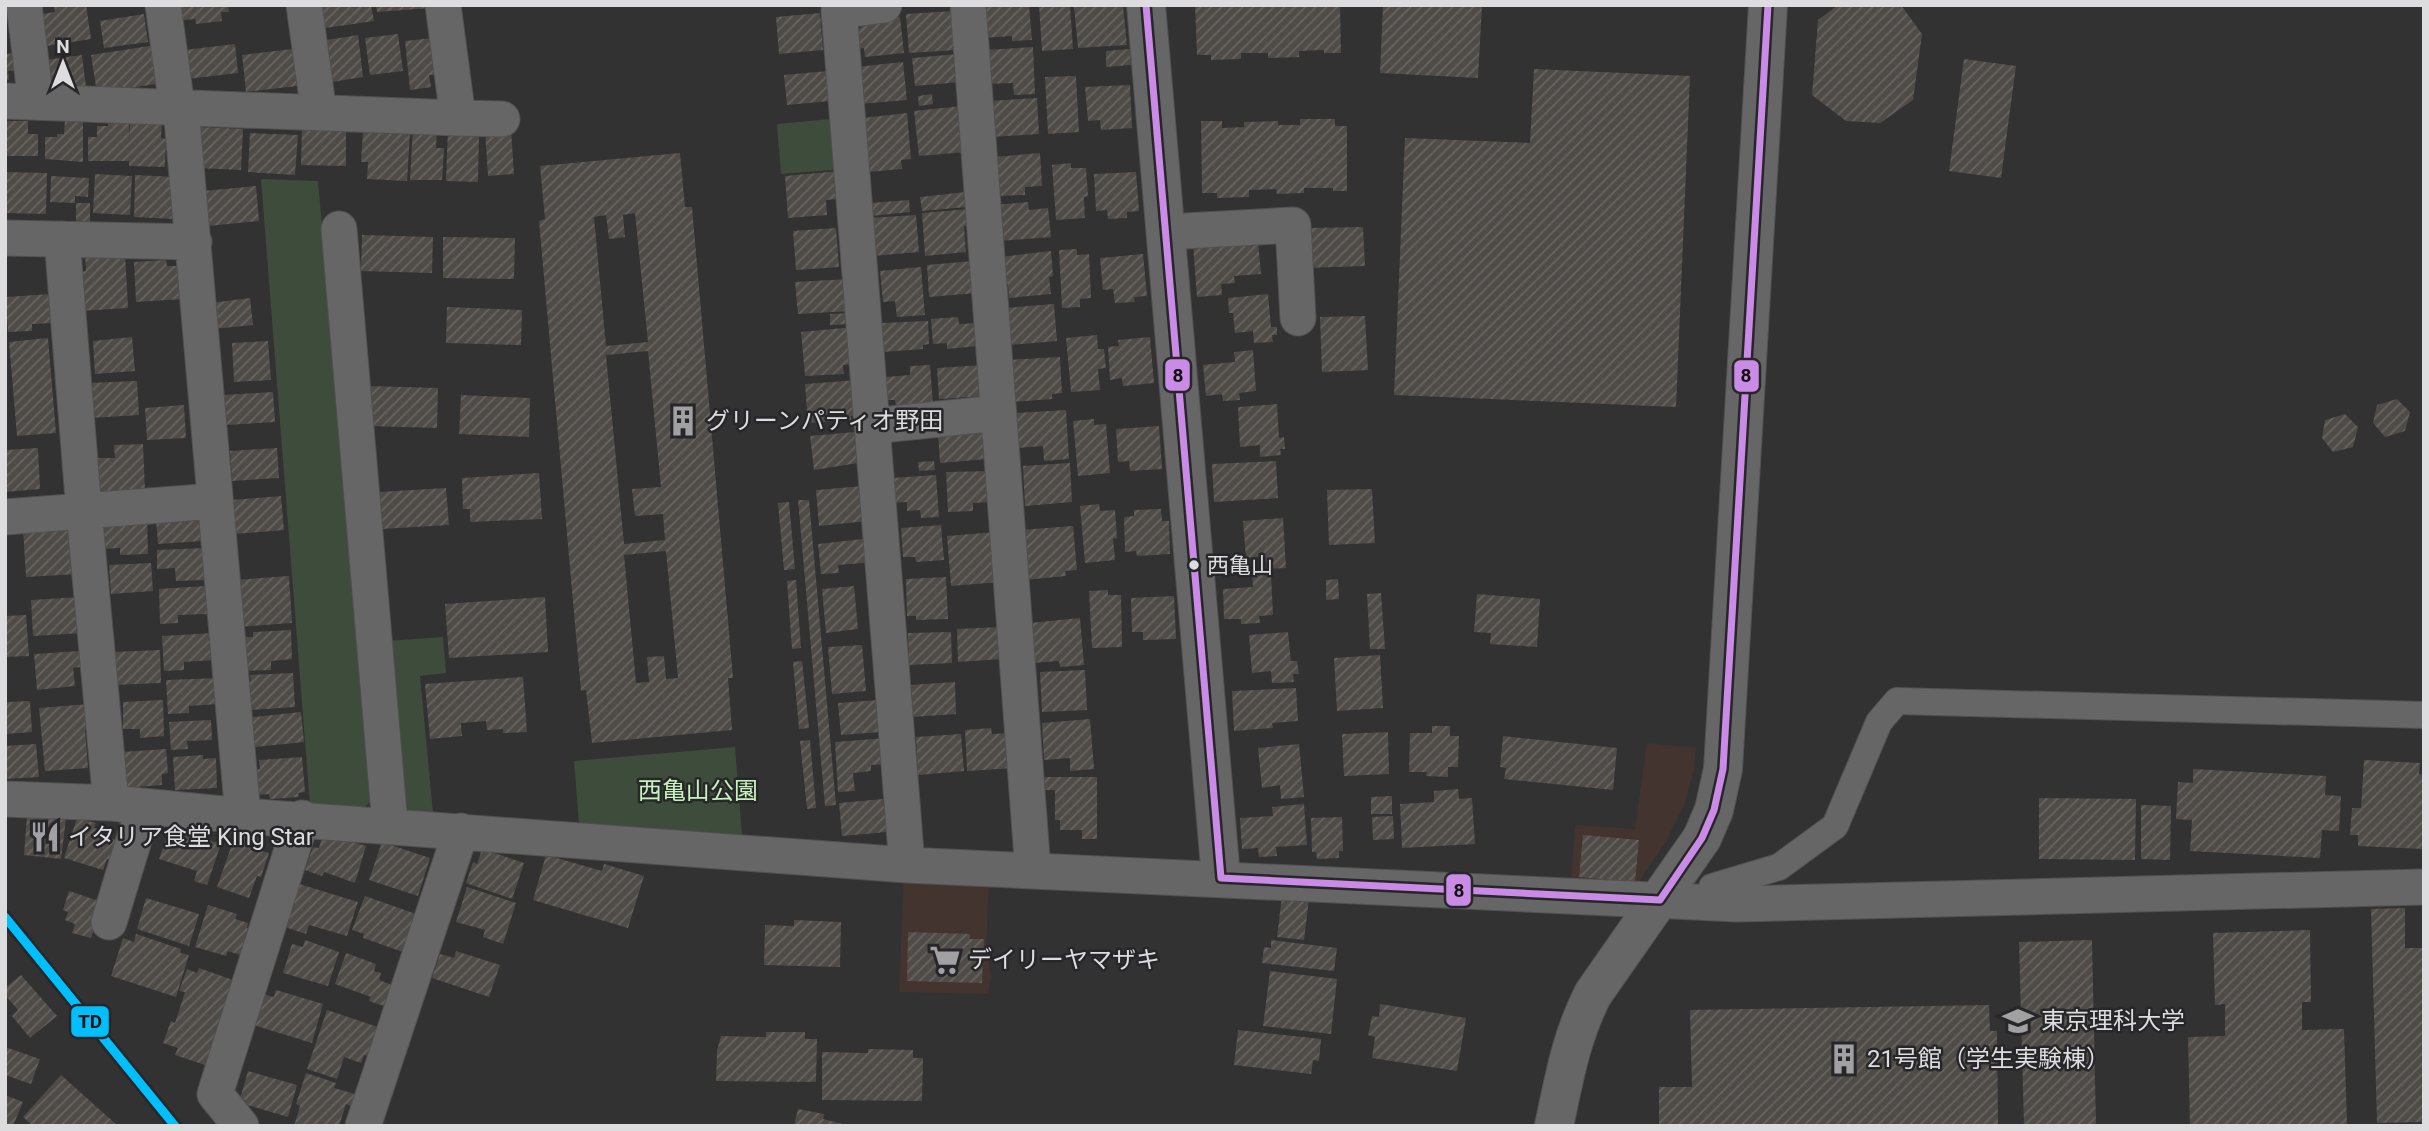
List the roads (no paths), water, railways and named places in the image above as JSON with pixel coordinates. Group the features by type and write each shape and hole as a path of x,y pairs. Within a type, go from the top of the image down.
{"street":[{"path":"24,5 21,101 502,119"},
{"path":"163,5 179,107 194,243 243,816"},
{"path":"304,5 319,113"},
{"path":"443,5 458,118"},
{"path":"884,5 839,10 907,864"},
{"path":"968,5 1033,872"},
{"path":"1146,5 1221,878"},
{"path":"1554,1126 1571,1043 1581,1017 1593,994 1702,838 1714,810 1723,769 1768,5"},
{"path":"1166,232 1293,225 1298,318"},
{"path":"339,229 390,825"},
{"path":"5,238 194,243"},
{"path":"62,239 84,511 128,805 109,922"},
{"path":"872,426 998,413"},
{"path":"5,517 215,501"},
{"path":"1712,887 1779,867 1835,826 1879,722 1897,701 2424,715"},
{"path":"5,799 128,805 243,816 302,818 1033,872 1221,878 1660,900 1763,903 2424,887"},
{"path":"241,1126 215,1094 302,818"},
{"path":"363,1126 461,831"}],"place":[{"name":"グリーンパティオ野田","path":"683,421"},
{"name":"西亀山","path":"1194,565"},
{"name":"イタリア食堂 King Star","path":"45,837"},
{"name":"デイリーヤマザキ","path":"945,960"},
{"name":"東京理科大学","path":"2018,1021"},
{"name":"21号館（学生実験棟）","path":"1844,1059"}],"park label":[{"name":"西亀山公園","path":"698,791"}]}
